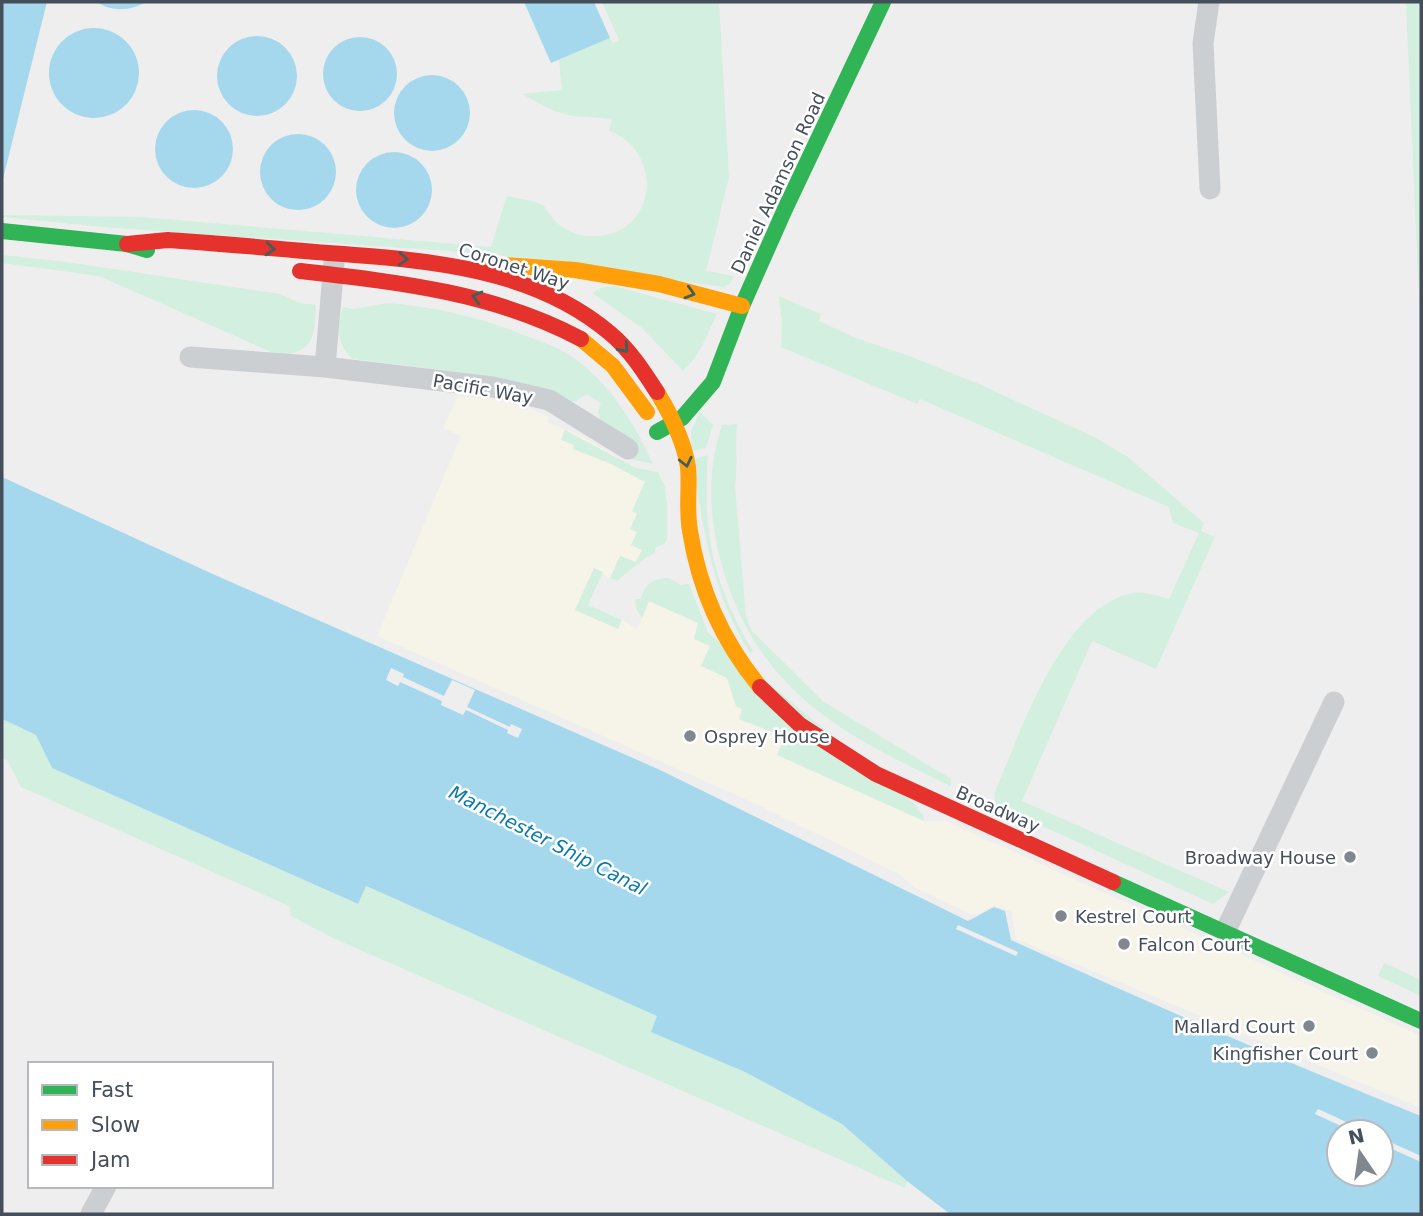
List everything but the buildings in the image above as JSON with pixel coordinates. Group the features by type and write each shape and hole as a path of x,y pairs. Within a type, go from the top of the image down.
{"street":[{"name":"Daniel Adamson Road","path":"656,432 675,423 689,412 713,382 785,209 883,2"},
{"path":"1209,2 1203,43 1209,189"},
{"name":"Coronet Way","path":"2,231 127,244 169,257"},
{"name":"Coronet Way","path":"127,244 168,240 334,265 500,303 588,342 625,380 645,408 664,451"},
{"name":"Coronet Way","path":"279,269 423,260 460,266 540,292 572,306 607,330 625,348 640,366 675,423 690,480 686,503"},
{"path":"460,266 502,264 599,275 659,284 743,306"},
{"path":"325,367 334,265"},
{"path":"588,342 574,320 572,306 577,292 599,275"},
{"name":"Pacific Way","path":"190,357 325,367 494,387 549,400 628,449"},
{"path":"673,475 686,503"},
{"name":"Broadway","path":"686,503 700,575 711,608 727,642 761,689 798,725 833,750 876,774 1421,1021"},
{"path":"1225,932 1334,702"},
{"path":"91,1214 105,1188"}],"shaded area":[{"path":"458,396 524,406 549,417 547,422 579,435 636,468 658,472 665,487 667,539 664,544 655,548 655,553 617,581 602,574 588,605 637,629 649,601 698,623 742,709 739,719 785,737 777,755 924,821 946,821 1421,1036 1421,1108 1016,939 1012,912 994,905 972,915 914,887 899,874 752,802 377,636 461,436 443,428"}],"green space":[{"path":"602,2 719,2 729,177 706,271 734,276 730,284 723,287 491,254 103,227 2,217 142,217 491,247 507,196 544,206 558,224 573,233 591,236 612,233 629,224 640,211 646,194 646,176 640,158 628,142 609,130 612,120 562,113 522,94 562,90 559,60 610,38 613,43 619,40"},
{"path":"1406,2 1421,2 1421,342"},
{"path":"2,255 280,294 300,303 316,305 313,334 306,347 290,354 278,355 99,276 2,263"},
{"path":"614,286 717,314 699,351 683,371 642,328 592,293"},
{"path":"779,296 821,314 819,321 853,337 981,385 1094,437 1128,457 1204,523 1201,531 1215,537 1156,669 1092,641 1022,801 1229,892 1213,904 996,805 994,794 1030,708 1064,647 1085,622 1107,603 1133,593 1169,599 1199,533 1173,523 1169,507 920,399 917,404 781,347"},
{"path":"387,303 424,307 477,319 563,351 582,364 607,389 628,418 653,464 630,459 599,417 601,403 587,394 576,401 566,402 497,377 353,359 343,348 339,335 343,307 354,309"},
{"path":"700,412 713,425 706,448 692,451 691,431"},
{"path":"737,424 735,486 746,617 752,631 824,702 951,779 951,786 873,747 838,726 807,702 779,675 756,643 736,606 721,562 712,511 712,476 717,441 722,425"},
{"path":"565,430 636,468 658,472 665,487 667,539 664,544 655,548 655,553 617,581 610,578 620,556 636,562 642,550 631,545 637,532 630,529 637,514 632,511 645,482 609,463 573,449 574,445 561,440"},
{"path":"708,455 707,508 713,557 728,603 753,651 750,653 726,607 705,535 692,460"},
{"path":"594,568 603,572 588,605 622,620 618,629 575,610"},
{"path":"669,578 681,585 689,584 708,633 918,807 917,810 923,814 924,821 777,755 785,737 739,719 742,709 736,706 727,678 701,666 710,646 694,639 698,623 649,601 642,618 637,610 635,599 641,599 647,586 659,579"},
{"path":"2,719 36,735 52,768 357,904 365,886 658,1016 652,1032 745,1072 842,1124 907,1181 905,1188 335,939 291,916 289,906 21,787 7,760 2,758"},
{"path":"1384,963 1421,980 1421,996 1378,976"}],"water":[{"path":"2,2 47,2 2,183"},
{"path":"97,2 146,2 122,9"},
{"path":"524,2 594,2 610,38 551,63"},
{"path":"94,28 111,31 126,41 136,56 139,73 136,90 126,105 111,115 94,118 77,115 62,105 52,90 49,73 52,56 62,41 77,31"},
{"path":"257,36 272,39 285,48 294,61 297,76 294,91 285,104 272,113 257,116 242,113 229,104 220,91 217,76 220,61 229,48 242,39"},
{"path":"353,37 367,37 381,43 391,53 397,74 391,95 381,105 367,111 353,111 339,105 329,95 323,81 323,67 329,53 339,43"},
{"path":"425,75 439,75 453,81 464,92 470,113 467,128 459,140 439,151 425,151 411,145 400,134 394,120 394,106 400,92 411,81"},
{"path":"194,110 209,113 222,121 230,134 233,149 230,164 222,177 209,185 194,188 179,185 166,177 158,164 155,149 158,134 166,121 179,113"},
{"path":"298,134 313,137 325,145 333,157 336,172 333,187 325,199 313,207 298,210 283,207 271,199 263,187 260,172 263,157 271,145 283,137"},
{"path":"394,152 408,155 421,163 429,176 432,190 429,204 421,217 408,225 394,228 380,225 367,217 359,204 356,190 359,176 367,163 380,155"},
{"name":"Manchester Ship Canal","path":"2,477 215,575 658,769 968,921 994,907 1005,911 1011,940 1215,1031 1421,1116 1421,1214 950,1214 907,1181 842,1124 745,1072 651,1032 657,1016 366,886 358,904 52,768 36,735 2,719"}],"pier":[{"path":"391,668 404,674 403,677 444,696 452,680 475,690 467,707 510,727 511,724 522,729 518,738 507,733 508,730 466,710 463,715 441,705 442,701 400,682 398,686 386,680"},
{"path":"958,925 1018,952 1016,956 956,929"},
{"path":"1318,1109 1338,1118 1325,1119 1315,1114"},
{"path":"1395,1144 1421,1156 1421,1162 1395,1150"}],"traffic: fast":[{"path":"657,432 682,418 713,382 742,306 785,209 883,2"},
{"path":"2,231 127,244 147,250"},
{"path":"1113,882 1421,1021"}],"traffic: slow":[{"path":"488,264 575,270 659,284 742,306"},
{"path":"581,339 613,366 647,412"},
{"path":"657,392 676,428 686,457 690,531 706,594 735,652 760,687"}],"traffic: jam":[{"path":"127,244 168,240 402,259 477,271 513,281 548,294 611,334 642,369 657,392"},
{"path":"300,271 408,285 479,300 514,310 581,339"},
{"path":"760,687 800,725 876,774 1113,882"}],"place":[{"name":"Osprey House","path":"690,736"},
{"name":"Broadway House","path":"1350,857"},
{"name":"Kestrel Court","path":"1061,916"},
{"name":"Falcon Court","path":"1124,944"},
{"name":"Mallard Court","path":"1309,1026"},
{"name":"Kingfisher Court","path":"1372,1053"}]}
